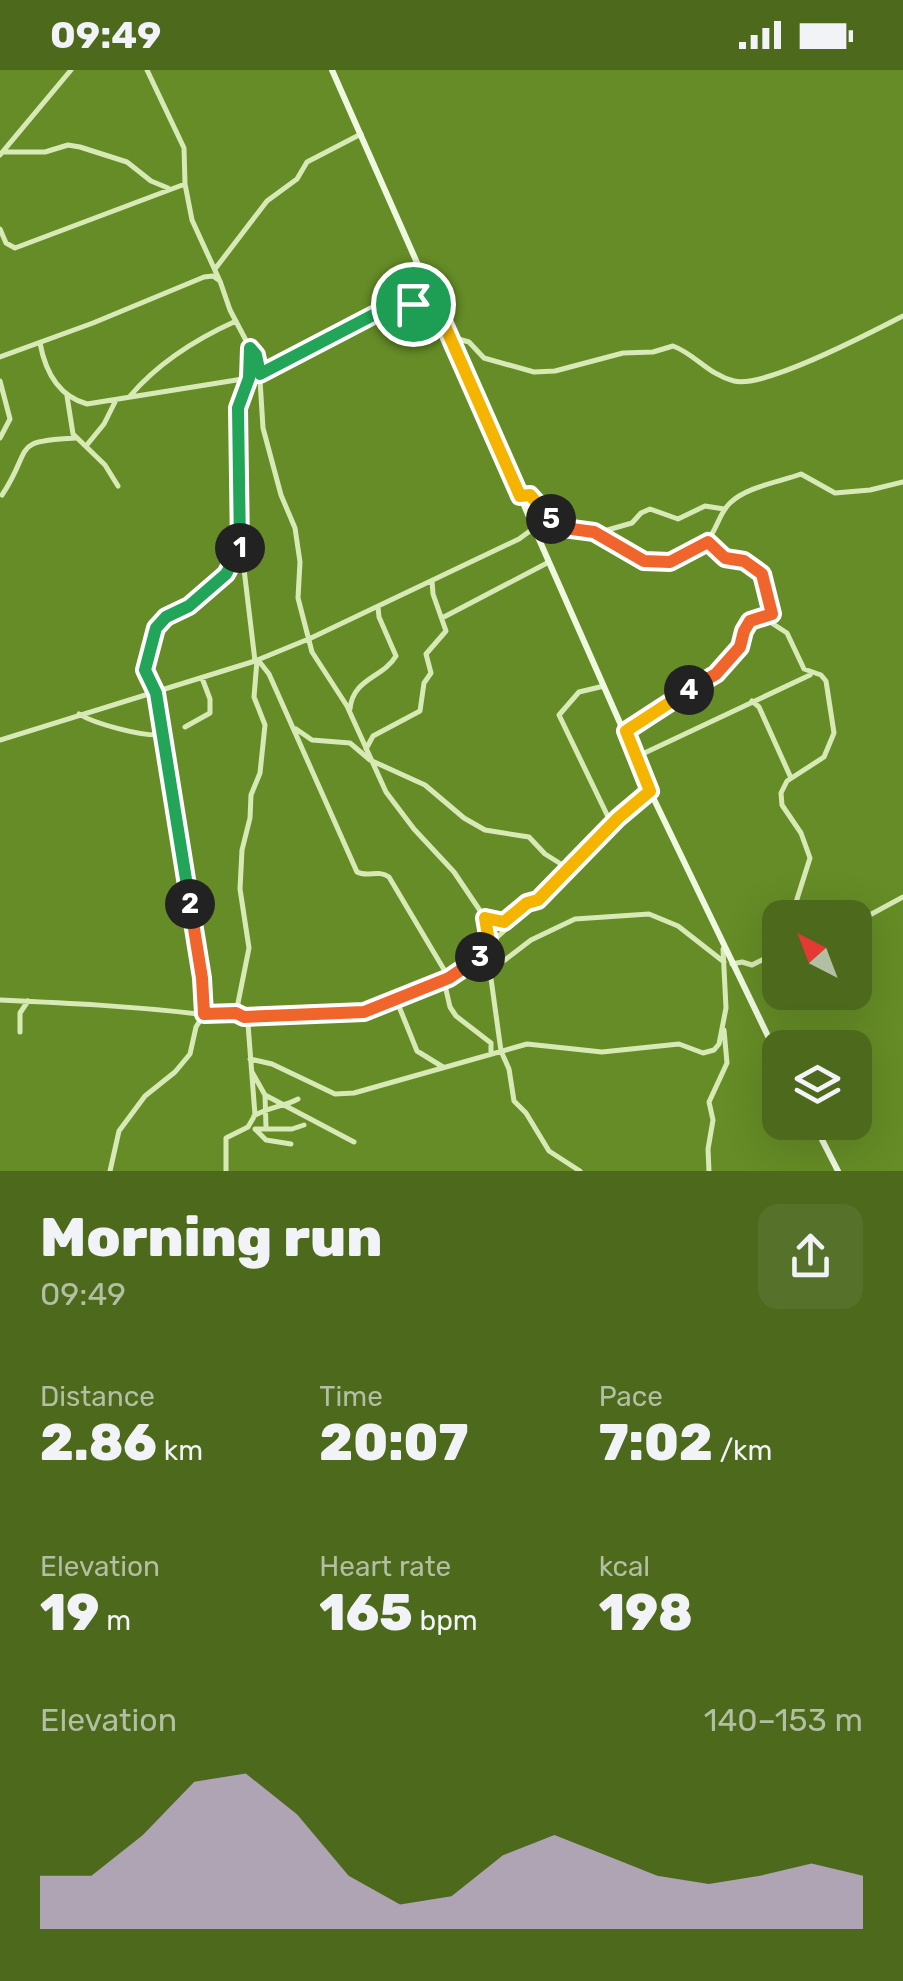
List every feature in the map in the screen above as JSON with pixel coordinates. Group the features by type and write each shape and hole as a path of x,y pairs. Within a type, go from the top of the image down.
{"main road":[{"path":"332,70 650,791 764,1030"},
{"path":"822,1140 838,1171"}],"street":[{"path":"1,154 71,70"},
{"path":"148,70 184,148 192,220 236,322 256,355 263,428 295,528 300,562 298,598 315,660 350,712 390,798 454,872 485,918 501,1051 509,1068 514,1102 526,1113 549,1151 580,1171"},
{"path":"214,268 267,201 297,179 307,162 361,134"},
{"path":"1,154 80,148 127,162 151,181 171,189"},
{"path":"0,229 6,243 15,248 185,184"},
{"path":"0,357 204,278 213,276 220,282"},
{"path":"260,374 340,330 379,312 413,304 430,292"},
{"path":"450,337 469,342 484,358 534,372 555,372 623,353 653,352 672,346 714,373 745,383 787,370 903,316"},
{"path":"130,396 154,369 202,336 236,322"},
{"path":"40,344 52,378 66,393 87,404 249,378"},
{"path":"236,1013 249,948 240,890 242,850 251,795 260,773 265,725 254,697 257,660 241,544 238,408 249,378 250,348"},
{"path":"0,381 10,419 0,438"},
{"path":"66,393 76,438 105,465 118,486"},
{"path":"86,446 104,424 116,400"},
{"path":"2,495 16,475 24,448 31,442 76,438"},
{"path":"594,532 644,561 670,562 708,542 724,509 742,494 801,474 835,493 903,482"},
{"path":"520,496 530,495 547,516 564,528 594,532 632,523 650,509 678,519 705,506 724,509"},
{"path":"0,740 257,660 378,607 519,540 535,528"},
{"path":"708,542 725,558 744,561 762,574 773,612 764,618"},
{"path":"110,1171 119,1131 144,1096 187,1060 204,1014 202,978 156,693 145,670 156,628 226,574 241,544"},
{"path":"442,618 549,562"},
{"path":"366,752 373,736 420,711 424,683 431,673 426,654 445,633 430,587 434,580"},
{"path":"350,712 351,700 360,685 390,665 396,656 378,607"},
{"path":"626,731 712,677 743,644 747,624 755,618 764,618 785,630 799,661 813,674"},
{"path":"257,660 269,674 357,872 381,872 389,877 446,980 452,1011 466,1027 491,1042 491,1054"},
{"path":"636,756 751,701 813,674 822,675 833,737 824,757 782,788 782,805 801,833 810,863 797,900"},
{"path":"185,726 210,713 210,699 202,678"},
{"path":"604,686 579,692 559,716 612,824"},
{"path":"751,701 758,707 791,778"},
{"path":"80,714 88,720 101,720 144,736 160,735"},
{"path":"294,727 312,740 346,742 370,760 425,785 485,830 528,837 569,870"},
{"path":"0,1000 236,1013 244,1017 358,1013 446,980 491,946 650,791"},
{"path":"872,913 903,897"},
{"path":"485,918 504,922 527,903 538,900"},
{"path":"488,964 505,960 531,940 586,916 649,914 678,926 729,964 752,965 762,960"},
{"path":"250,1059 272,1064 335,1094 354,1093 527,1044 602,1052 680,1044 703,1053 717,1048 723,1028 729,964"},
{"path":"396,999 417,1051 444,1068"},
{"path":"20,1032 20,1013 28,1001"},
{"path":"244,1017 253,1127"},
{"path":"709,1171 713,1120 709,1097 728,1058 723,1028"},
{"path":"251,1070 265,1095 266,1140"},
{"path":"265,1095 354,1142"},
{"path":"254,1116 298,1099"},
{"path":"226,1171 226,1138 253,1127 292,1129 304,1125"},
{"path":"253,1127 266,1140 290,1144"}],"route":[{"path":"430,292 520,496 533,497 560,526 594,532 644,561 670,562 708,542 725,558 744,561 762,574 773,612 747,624 743,644 712,677 626,731 650,791 538,900 527,903 504,922 485,918 490,947 463,970 364,1012 244,1017 236,1013 204,1014 202,978 156,693 145,670 149,651 156,628 226,574 241,544 238,408 249,378 250,348 256,355 260,374 379,312 413,304 430,292"}]}
